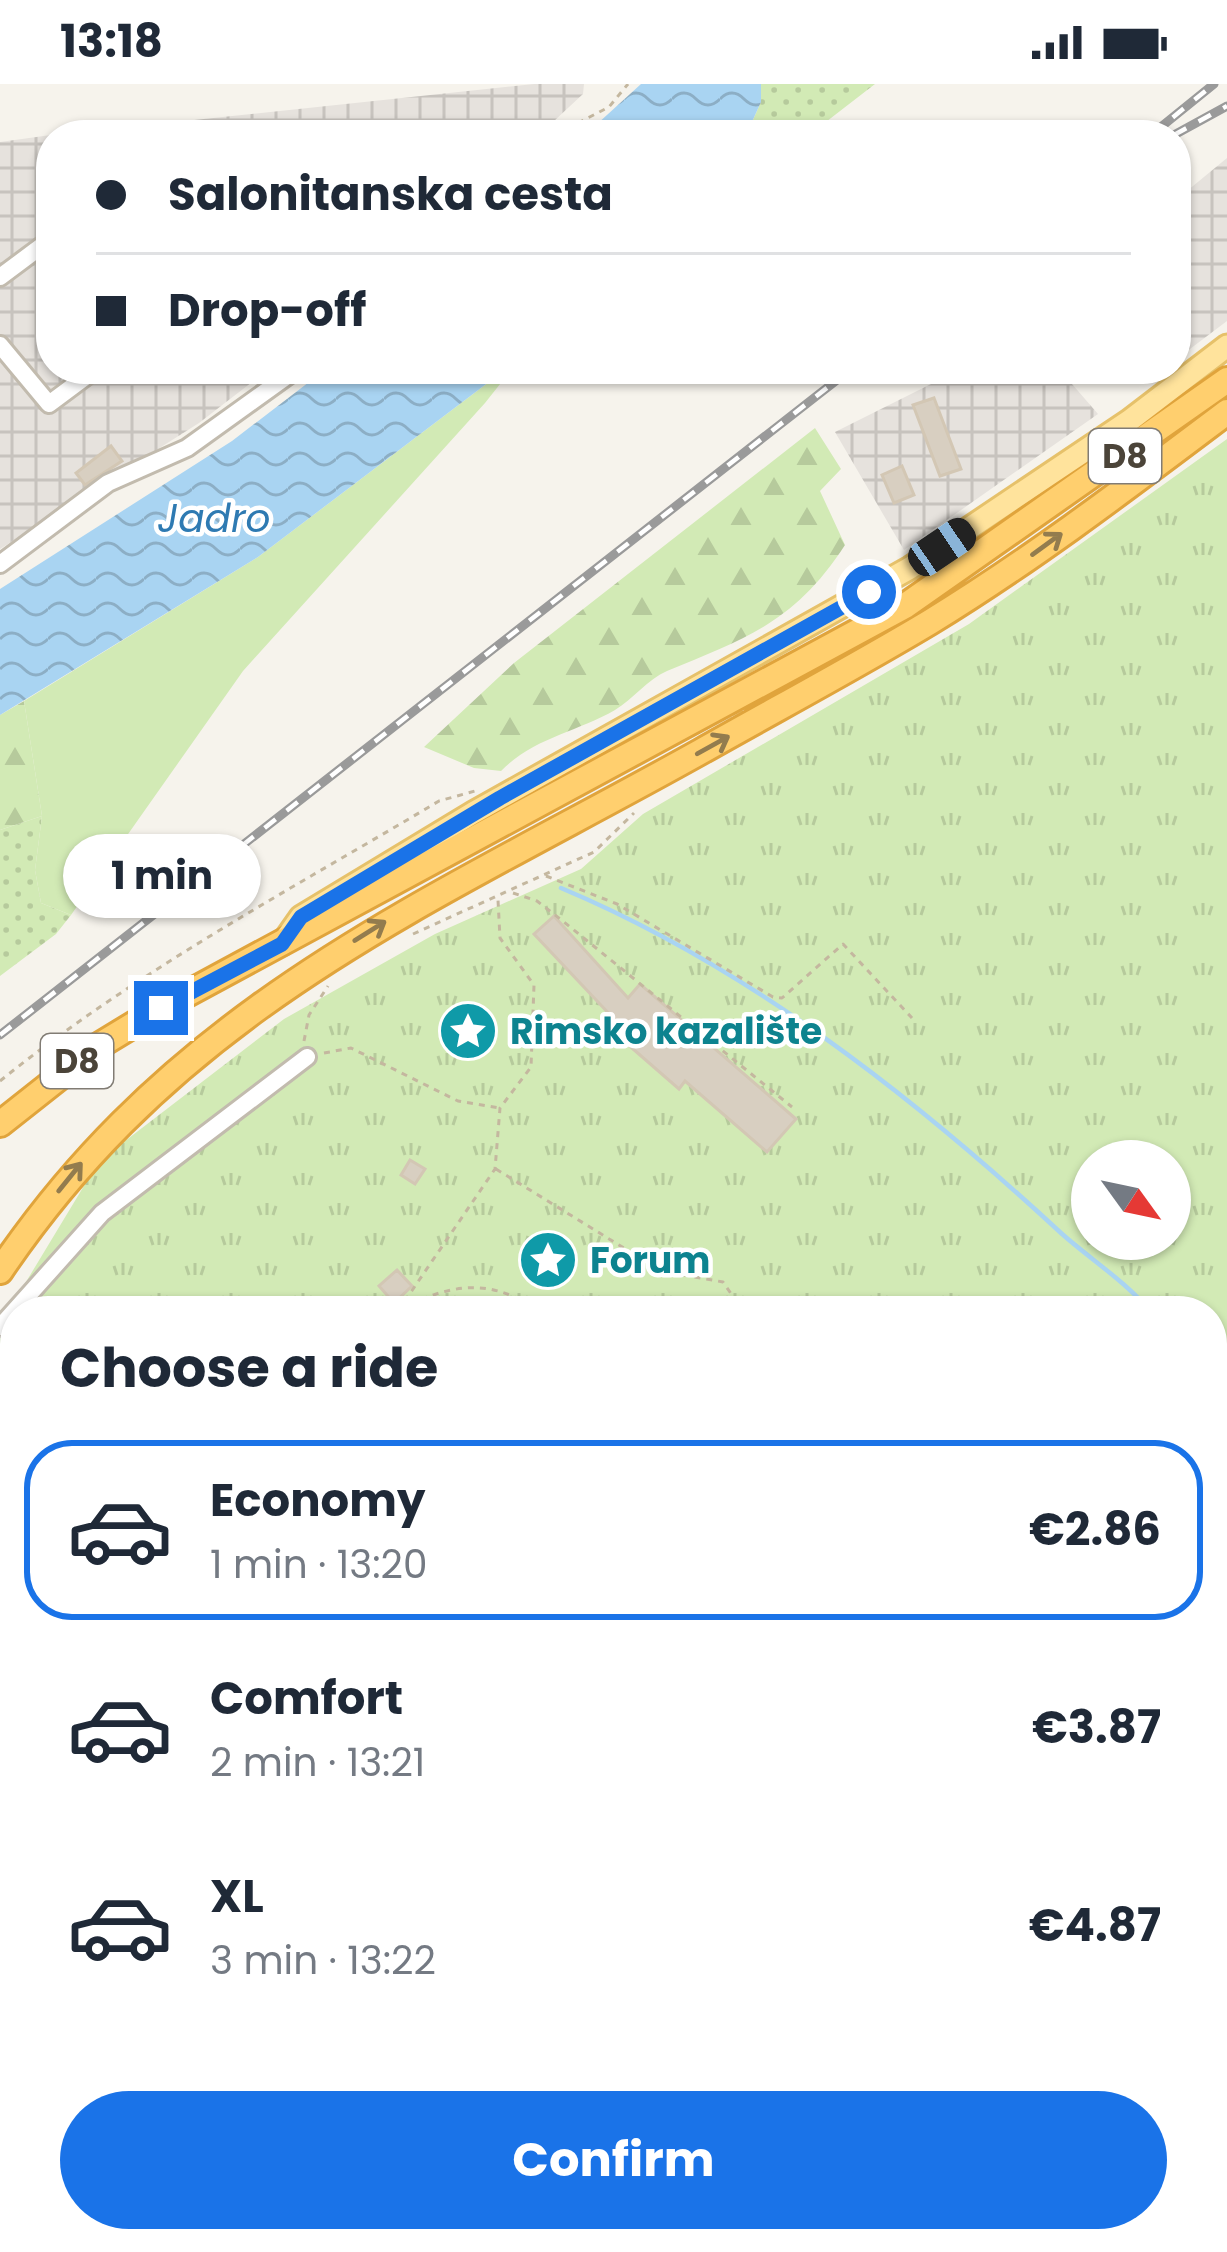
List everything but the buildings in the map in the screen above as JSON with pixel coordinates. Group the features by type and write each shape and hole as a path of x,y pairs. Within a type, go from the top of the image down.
{"highway":[{"name":"D8","path":"0,1124 100,1045 904,606 1227,380"},
{"name":"D8","path":"0,1271 82,1162 205,1046 279,989 404,910 929,622 1035,553 1227,412"}],"main road":[{"path":"1191,374 1227,346"},
{"path":"282,944 301,917 500,798 910,568 1177,384"}],"street":[{"path":"0,278 36,250"},
{"path":"0,345 49,404 76,384"},
{"path":"0,564 108,483 188,448 276,384"},
{"path":"27,1296 101,1213 307,1057"}],"path":[{"path":"587,120 609,107 628,84"},
{"path":"0,1082 125,989 440,801 469,789 500,798"},
{"path":"544,875 580,885 617,904 773,998 796,988 843,944 912,1018"},
{"path":"511,892 550,912 792,1107"},
{"path":"408,1296 495,1169 500,1108 530,1067 534,985 500,938 498,898"},
{"path":"307,1057 351,1048 458,1101 500,1108"},
{"path":"495,1169 661,1271 723,1282 732,1296"},
{"path":"426,1296 460,1288 512,1296"}],"shaded area":[{"path":"534,84 584,84 583,94 555,120 194,120"},
{"path":"36,137 36,384 250,384 199,423 0,549 0,142"},
{"path":"1227,158 1227,321 1191,348 1191,188"},
{"path":"931,384 1072,384 1098,414 904,550 835,432"}],"green space":[{"path":"761,84 875,84 828,120 753,120 761,102"},
{"path":"486,384 500,384 243,671 71,915 41,903 35,870 42,816 24,701 258,557"},
{"path":"815,428 841,469 820,491 845,545 788,610 745,637 660,675 615,710 541,743 501,771 474,768 424,747 514,663"},
{"path":"1227,439 1227,1296 18,1296 99,1161 284,1019 435,934 581,869 643,814 969,624"},
{"path":"24,701 42,816 0,830 0,715"},
{"path":"42,816 35,870 41,903 71,915 56,934 0,976 0,830"}],"water":[{"path":"641,84 761,84 761,102 753,120 601,120"},
{"name":"Jadro","path":"306,384 486,384 258,557 0,715 0,589 232,441"}],"waterway":[{"path":"561,888 697,956 825,1038 947,1132 1135,1296"}],"railway":[{"path":"1170,120 1214,84"},
{"path":"1191,126 1227,106"},
{"path":"0,1035 832,384"}],"place":[{"name":"Rimsko kazalište","path":"468,1031"},
{"name":"Forum","path":"548,1260"}],"route":[{"path":"161,1008 282,944 288,929 301,917 473,813 869,592"}]}
